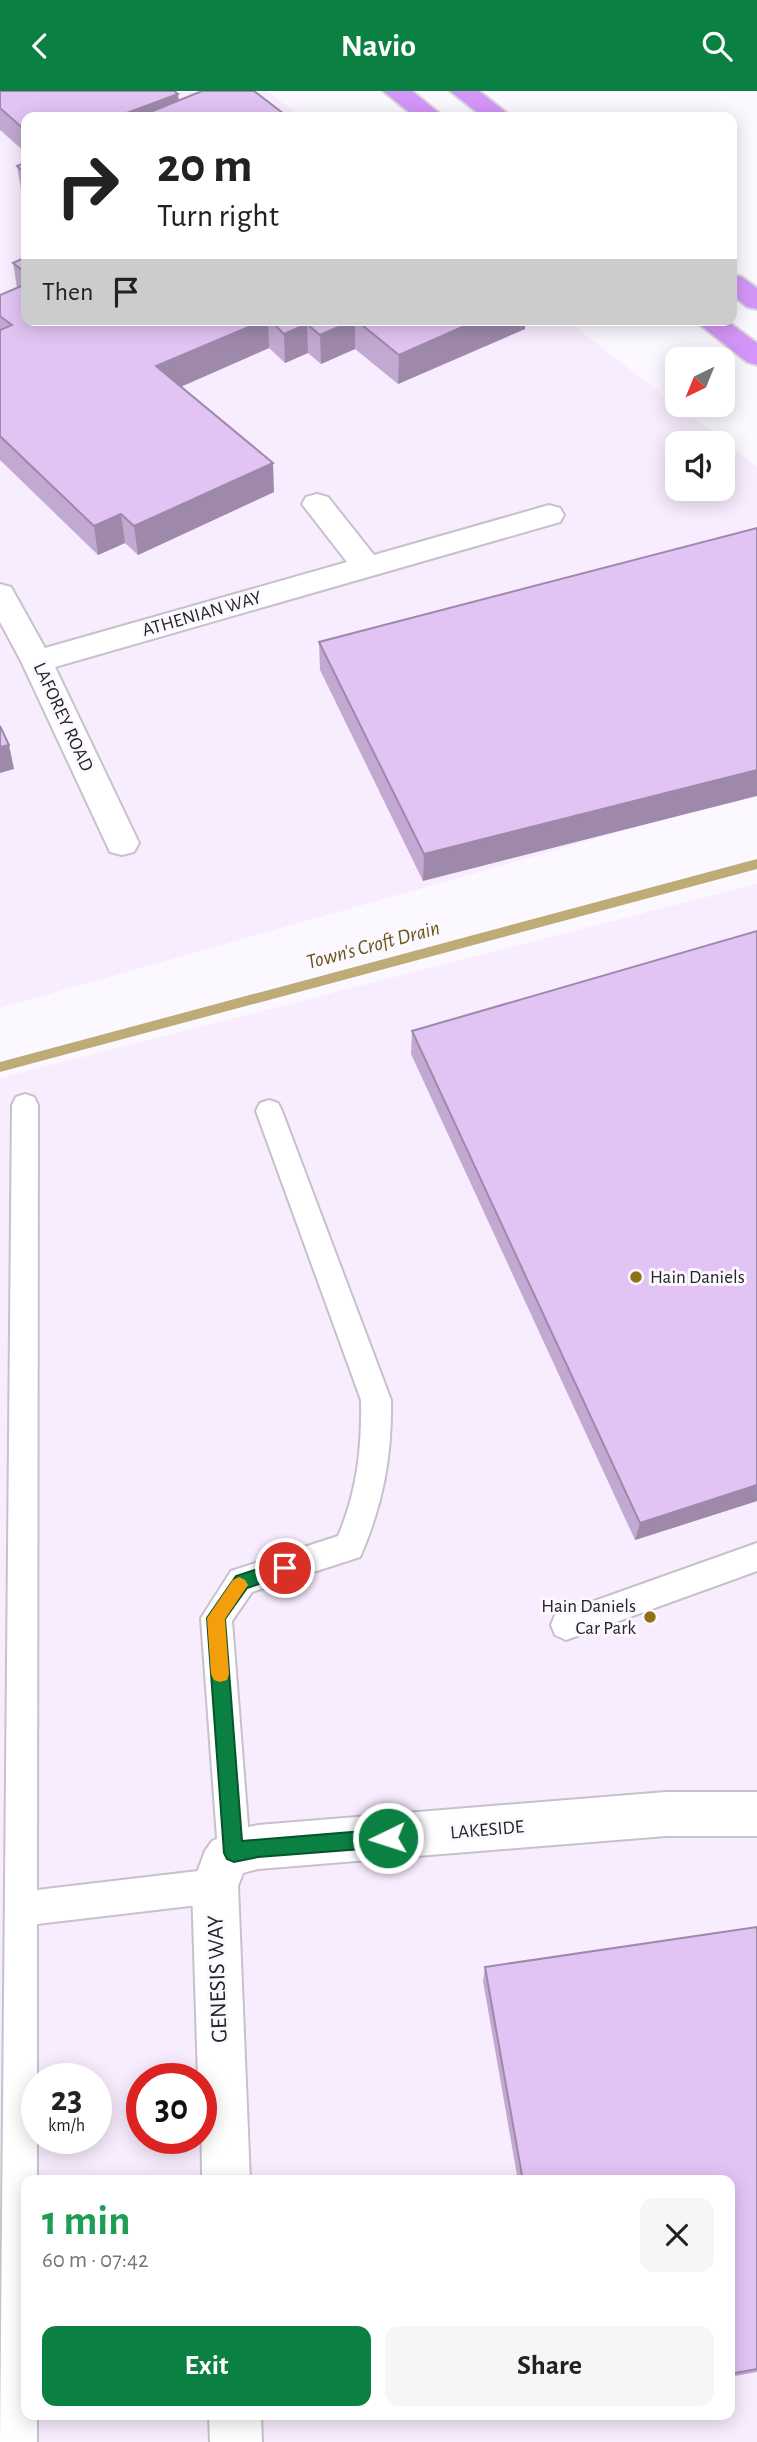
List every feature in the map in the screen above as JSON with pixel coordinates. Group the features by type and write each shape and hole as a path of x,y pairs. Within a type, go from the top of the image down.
{"highway":[{"path":"396,91 424,112"},
{"path":"463,91 492,112"},
{"path":"737,287 757,301"},
{"path":"716,326 757,356"}],"street":[{"path":"317,504 368,567"},
{"name":"ATHENIAN WAY","path":"37,661 549,515"},
{"name":"LAFOREY ROAD","path":"0,594 37,661 122,842"},
{"name":"LAKESIDE","path":"223,1867 258,1847 666,1814 757,1814"},
{"name":"GENESIS WAY","path":"223,1867 226,2175"},
{"path":"235,2420 236,2442"}],"lane":[{"path":"18,2442 21,1909 12,1310 25,1105"},
{"path":"21,1909 223,1867 216,1618 242,1581 349,1547 366,1508 377,1442 376,1400 269,1111"},
{"path":"566,1625 757,1557"}],"shaded area":[{"path":"0,91 267,91 294,112 21,112 21,326 574,326 665,396 665,417 692,417 710,431 665,431 665,501 735,501 735,450 757,467 757,793 0,1008"},
{"path":"757,884 757,2442 0,2442 0,1078"}],"building":[{"path":"0,91 174,91 178,94 129,112 21,112 21,127 0,108"},
{"path":"202,91 254,91 281,112 150,112"},
{"path":"21,259 21,269 13,263"},
{"path":"21,286 21,326 251,326 156,366 273,463 134,526 121,514 94,526 0,436 0,330 12,325 0,316 0,295"},
{"path":"276,326 302,326 284,334"},
{"path":"309,326 340,326 320,335"},
{"path":"363,326 464,326 399,355"},
{"path":"757,528 757,770 424,854 319,642"},
{"path":"0,726 9,745 0,747"},
{"name":"Hain Daniels","path":"757,931 757,1485 640,1523 412,1031"},
{"path":"757,1927 757,2369 735,2373 735,2175 522,2175 485,1967"}],"waterway":[{"name":"Town's Croft Drain","path":"0,1067 757,864"}],"slow traffic":[{"path":"220,1674 216,1618 239,1585"}],"place":[{"name":"Hain Daniels","path":"636,1277"},
{"name":"Hain Daniels Car Park","path":"650,1617"}],"route":[{"path":"285,1568 242,1581 216,1618 234,1853 258,1847 388,1838"}]}
